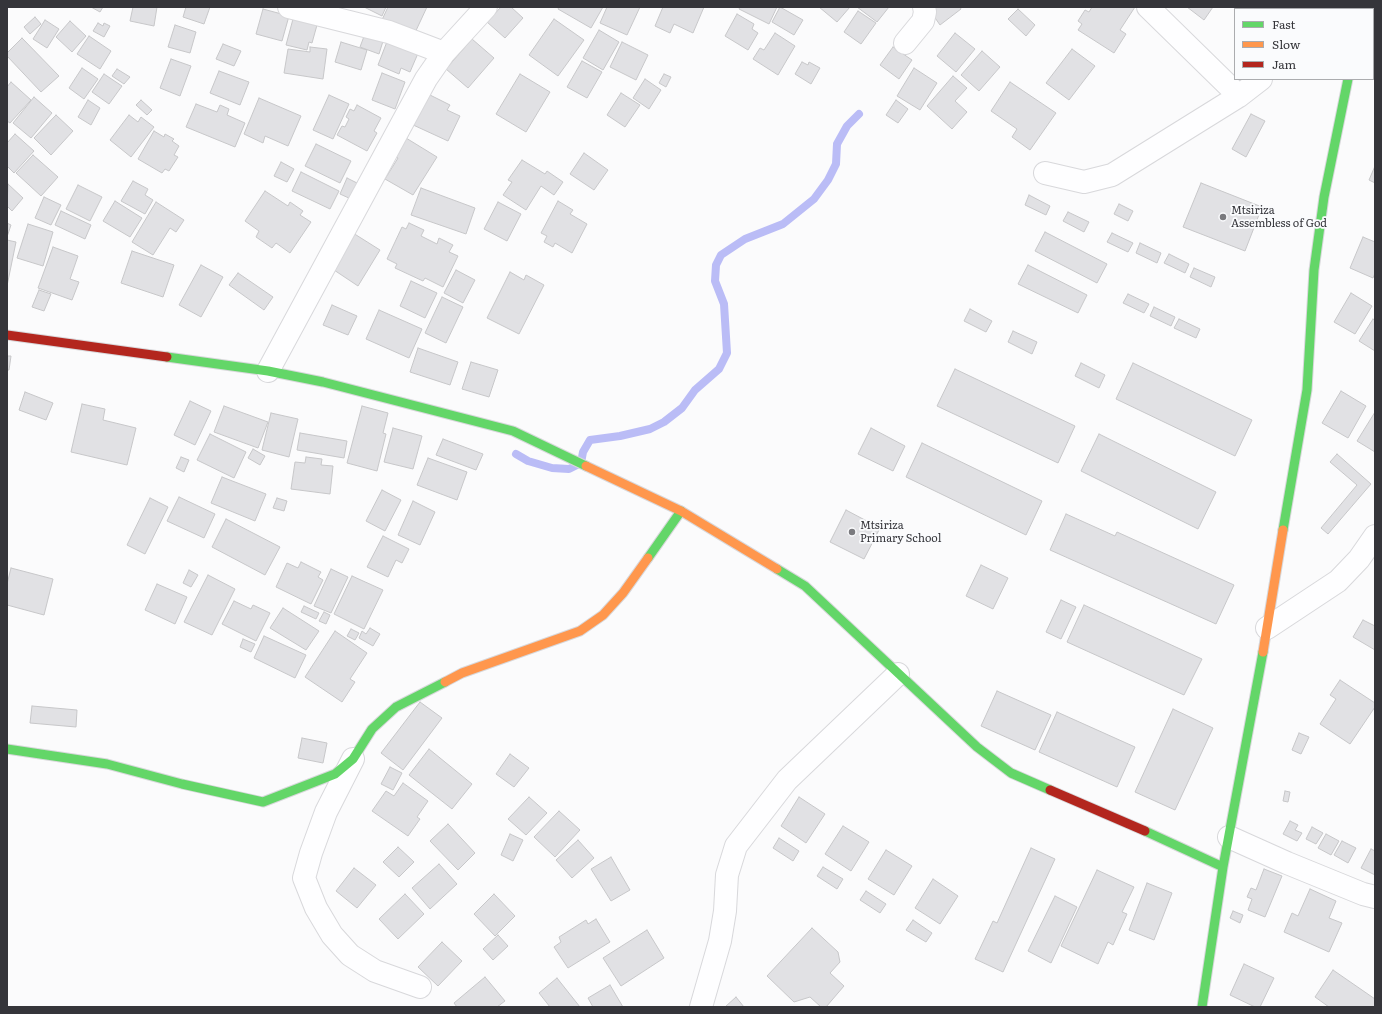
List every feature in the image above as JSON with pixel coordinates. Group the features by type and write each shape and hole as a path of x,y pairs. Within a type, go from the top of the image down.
{"street":[{"path":"289,7 389,32 444,53"},
{"path":"268,371 426,79 444,53 486,7"},
{"path":"905,43 922,21 925,12 924,7"},
{"path":"1148,7 1239,96"},
{"path":"1045,173 1084,182 1112,175 1239,96 1260,80"},
{"path":"1202,1007 1223,867 1267,628 1307,390 1314,270 1324,197 1348,80"},
{"path":"7,335 268,371 324,382 513,431 681,511 805,586 977,747 1011,773 1110,815 1223,867"},
{"path":"420,987 376,971 350,954 332,936 316,908 304,878 311,853 326,812 353,759 372,729 396,706 462,673 580,631 603,615 624,593 681,511"},
{"path":"1267,628 1338,581 1358,559 1375,536"},
{"path":"701,1007 720,940 725,911 727,875 736,846 787,780 898,674"},
{"path":"7,749 107,764 182,784 263,802 335,774 353,759"},
{"path":"1229,837 1300,869 1363,894 1375,897"}],"building":[{"path":"91,7 103,7 100,12"},
{"path":"133,7 157,7 154,26 130,21"},
{"path":"186,7 210,7 204,24 183,17"},
{"path":"364,7 386,7 382,16"},
{"path":"388,7 427,7 413,37 381,22"},
{"path":"501,7 511,7 523,18 505,38 487,22"},
{"path":"559,7 603,7 591,28 558,9"},
{"path":"607,7 640,7 627,35 600,23"},
{"path":"663,7 704,7 693,33 674,24 670,33 655,26"},
{"path":"740,7 777,7 769,24 739,9"},
{"path":"780,7 803,20 794,35 772,22"},
{"path":"819,7 850,7 837,22"},
{"path":"857,7 889,7 877,22"},
{"path":"932,7 960,7 961,9 940,25 929,9"},
{"path":"1092,7 1135,7 1120,30 1126,34 1114,53 1078,30 1082,24 1078,21 1085,10 1089,12"},
{"path":"1187,7 1213,7 1204,20"},
{"path":"263,9 289,16 282,41 256,34"},
{"path":"1018,9 1035,25 1026,36 1008,19"},
{"path":"858,11 876,23 861,44 844,32"},
{"path":"737,14 754,24 752,29 758,33 748,50 725,36"},
{"path":"35,17 41,24 30,34 24,27"},
{"path":"293,19 317,25 312,43 309,42 307,50 286,45"},
{"path":"554,19 584,40 558,76 529,55"},
{"path":"45,20 59,29 47,48 33,39"},
{"path":"70,21 86,36 72,52 56,37"},
{"path":"98,23 103,26 104,23 110,26 104,37 93,31"},
{"path":"175,25 196,32 190,53 168,47"},
{"path":"599,30 619,42 603,70 583,58"},
{"path":"366,31 384,38 379,54 360,47"},
{"path":"775,33 795,46 778,75 753,59 760,48 764,50"},
{"path":"955,33 975,49 956,72 937,56"},
{"path":"89,36 111,51 100,69 77,54"},
{"path":"22,38 59,76 41,92 7,56 7,53"},
{"path":"388,39 419,51 410,72 401,68 399,74 378,65"},
{"path":"472,39 494,58 468,88 446,69"},
{"path":"341,42 367,50 361,70 335,62"},
{"path":"622,42 648,55 636,80 610,67"},
{"path":"223,44 241,51 234,66 216,59"},
{"path":"310,47 327,49 323,79 284,73 288,49 310,52"},
{"path":"893,47 912,60 899,79 880,65"},
{"path":"1072,49 1095,66 1069,100 1046,83"},
{"path":"982,51 1000,67 979,91 961,75"},
{"path":"171,59 191,66 180,96 160,88"},
{"path":"582,61 602,72 587,98 567,87"},
{"path":"802,62 808,65 809,62 820,68 811,84 795,74"},
{"path":"82,68 98,79 84,99 69,88"},
{"path":"914,68 937,83 920,110 897,96"},
{"path":"117,69 130,77 124,84 112,76"},
{"path":"219,71 249,82 240,105 210,93"},
{"path":"382,73 405,82 395,109 372,100"},
{"path":"104,74 122,86 109,104 92,92"},
{"path":"520,74 550,92 526,132 496,114"},
{"path":"664,74 671,77 666,87 659,83"},
{"path":"953,76 967,88 955,101 967,112 952,129 927,106"},
{"path":"645,79 661,90 649,109 633,98"},
{"path":"11,82 31,100 10,123 7,121 7,87"},
{"path":"1010,82 1056,113 1030,150 1012,137 1017,129 991,111"},
{"path":"426,93 450,105 447,110 460,116 448,141 411,124"},
{"path":"621,93 640,105 625,127 607,115"},
{"path":"329,95 349,104 333,139 313,130"},
{"path":"34,97 52,113 31,138 13,123"},
{"path":"259,98 301,116 288,146 265,136 263,143 244,134"},
{"path":"88,100 100,108 91,125 78,117"},
{"path":"141,100 152,110 147,115 136,105"},
{"path":"896,100 908,109 898,123 886,115"},
{"path":"196,104 217,112 220,105 229,109 227,115 245,123 235,147 186,127"},
{"path":"357,105 381,118 374,131 377,133 367,151 337,135 342,126 345,127 349,119 346,117 350,109 354,111"},
{"path":"1251,114 1265,121 1246,157 1232,149"},
{"path":"56,115 73,131 51,155 34,138"},
{"path":"129,115 138,122 141,117 154,127 131,157 110,140"},
{"path":"154,131 164,137 165,134 174,139 172,141 179,146 174,155 178,157 169,171 165,169 162,173 138,159"},
{"path":"15,134 34,151 14,173 7,166 7,143"},
{"path":"406,138 437,157 413,195 385,179 398,158 395,156"},
{"path":"316,144 351,161 340,183 305,166"},
{"path":"584,153 608,170 594,190 570,174"},
{"path":"33,155 58,177 41,196 16,173"},
{"path":"522,160 545,174 547,171 563,182 554,195 541,186 526,210 503,195 512,182 508,180"},
{"path":"281,162 294,169 287,182 274,176"},
{"path":"1375,166 1375,183 1369,180"},
{"path":"301,172 339,191 330,209 292,191"},
{"path":"347,178 359,184 351,199 340,194"},
{"path":"133,181 148,189 145,195 153,200 145,214 121,201"},
{"name":"Mtsiriza Assembless of God","path":"1201,183 1262,207 1245,251 1183,227"},
{"path":"8,184 23,198 12,211 7,206"},
{"path":"78,185 102,197 90,221 66,209"},
{"path":"421,188 475,208 466,234 411,215"},
{"path":"265,191 288,206 290,202 303,211 300,215 311,222 290,253 276,243 272,248 256,237 259,231 245,221"},
{"path":"1029,195 1050,206 1046,215 1025,205"},
{"path":"44,197 61,205 51,225 35,218"},
{"path":"115,201 142,218 130,237 103,221"},
{"path":"558,201 573,210 570,214 587,224 572,253 555,243 553,247 544,242 547,236 541,233"},
{"path":"156,202 184,220 176,232 170,228 153,255 132,242"},
{"path":"498,202 521,214 507,241 484,229"},
{"path":"1119,204 1133,211 1128,221 1114,214"},
{"path":"61,211 91,225 85,239 55,225"},
{"path":"1068,212 1089,222 1084,232 1063,221"},
{"path":"7,223 11,225 7,237"},
{"path":"409,223 424,230 421,236 437,244 439,238 453,245 449,252 458,256 443,287 425,278 423,281 395,268 397,264 387,259 402,227 406,229"},
{"path":"28,224 53,232 43,266 17,258"},
{"path":"1045,232 1107,264 1097,283 1035,251"},
{"path":"353,233 380,250 358,286 331,268"},
{"path":"1112,233 1133,243 1128,252 1107,242"},
{"path":"1363,237 1375,242 1375,273 1373,278 1350,268"},
{"path":"7,240 16,242 7,286"},
{"path":"1140,243 1161,253 1157,263 1136,253"},
{"path":"53,247 78,256 70,279 79,282 72,300 38,288"},
{"path":"132,251 174,265 163,297 121,283"},
{"path":"1169,254 1189,264 1185,273 1164,263"},
{"path":"201,265 223,277 201,317 179,305"},
{"path":"1028,265 1087,295 1078,313 1018,284"},
{"path":"1194,268 1215,277 1211,287 1190,277"},
{"path":"456,270 475,280 463,303 444,293"},
{"path":"510,272 524,280 526,275 544,285 519,334 487,318"},
{"path":"238,273 273,297 264,310 229,285"},
{"path":"411,281 437,293 425,318 400,306"},
{"path":"39,290 51,294 44,311 32,307"},
{"path":"1351,293 1372,306 1355,334 1334,322"},
{"path":"1128,294 1149,304 1144,313 1123,303"},
{"path":"442,297 463,307 446,343 425,333"},
{"path":"332,305 357,316 348,335 323,325"},
{"path":"1154,307 1175,317 1171,326 1150,316"},
{"path":"970,309 992,321 986,332 964,321"},
{"path":"379,310 422,329 409,358 366,339"},
{"path":"1179,319 1200,329 1196,338 1174,328"},
{"path":"1373,319 1375,321 1375,351 1359,341"},
{"path":"1013,331 1037,342 1032,354 1008,342"},
{"path":"418,348 458,362 450,385 410,372"},
{"path":"7,356 11,356 9,370 7,370"},
{"path":"471,362 498,370 489,397 462,389"},
{"path":"1081,363 1105,375 1099,388 1075,376"},
{"path":"1133,363 1252,420 1235,456 1116,399"},
{"path":"955,369 1075,426 1058,463 937,406"},
{"path":"1341,391 1366,406 1348,438 1322,423"},
{"path":"25,392 53,403 46,420 19,410"},
{"path":"190,401 211,411 195,445 174,435"},
{"path":"82,404 105,409 103,420 136,428 127,465 71,452"},
{"path":"224,406 268,422 258,448 214,432"},
{"path":"362,406 388,413 383,433 386,434 377,471 347,463"},
{"path":"1375,412 1375,452 1357,441"},
{"path":"271,413 298,419 289,457 262,450"},
{"path":"393,428 422,436 413,469 384,462"},
{"path":"871,428 905,446 893,471 858,454"},
{"path":"300,433 347,441 344,458 297,450"},
{"path":"210,434 246,452 234,478 197,460"},
{"path":"1099,434 1216,492 1198,529 1081,471"},
{"path":"443,439 483,454 476,470 436,455"},
{"path":"922,443 1042,501 1026,535 906,477"},
{"path":"253,449 265,456 260,465 248,458"},
{"path":"1337,454 1371,484 1328,534 1321,528 1357,485 1330,462"},
{"path":"181,457 189,460 184,472 176,468"},
{"path":"306,457 322,459 321,465 333,466 330,494 291,489 295,462 305,463"},
{"path":"428,458 467,472 457,500 417,485"},
{"path":"222,477 266,494 255,521 211,503"},
{"path":"382,490 401,500 385,531 366,521"},
{"path":"179,497 215,514 204,538 167,521"},
{"path":"150,498 168,507 145,554 127,545"},
{"path":"277,498 287,501 284,511 273,508"},
{"path":"413,501 435,512 420,545 398,535"},
{"path":"846,510 880,528 864,559 830,542"},
{"path":"1066,514 1115,536 1117,532 1234,585 1216,624 1050,550"},
{"path":"226,519 280,547 265,575 212,547"},
{"path":"383,536 409,549 402,563 396,560 388,577 367,567"},
{"path":"301,562 321,572 318,577 323,580 311,604 276,587 287,563 298,568"},
{"path":"981,565 1008,578 993,609 966,596"},
{"path":"11,568 53,579 44,615 7,605 7,584"},
{"path":"331,569 348,577 331,613 314,606"},
{"path":"189,570 198,575 191,587 183,583"},
{"path":"208,575 235,589 212,635 184,622"},
{"path":"352,576 383,590 364,629 334,614"},
{"path":"157,584 187,597 175,624 145,610"},
{"path":"1061,600 1076,607 1061,639 1046,632"},
{"path":"234,601 251,609 253,605 270,613 256,641 222,624"},
{"path":"1084,605 1202,659 1184,695 1067,642"},
{"path":"304,606 319,613 316,619 301,612"},
{"path":"283,608 319,631 306,650 270,628"},
{"path":"324,612 330,615 326,624 319,621"},
{"path":"1363,620 1375,626 1375,650 1353,637"},
{"path":"370,628 380,634 373,646 359,638 362,631 366,634"},
{"path":"351,629 359,633 355,640 347,636"},
{"path":"335,631 367,653 350,679 355,682 342,702 305,677"},
{"path":"264,636 306,655 295,678 254,658"},
{"path":"243,639 255,644 251,652 240,647"},
{"path":"1340,680 1375,703 1375,707 1350,744 1320,724 1336,699 1330,695"},
{"path":"997,691 1051,715 1035,750 981,726"},
{"path":"420,702 442,718 403,770 381,753"},
{"path":"32,706 77,710 76,727 30,723"},
{"path":"1173,709 1213,728 1175,810 1135,792"},
{"path":"1057,712 1135,747 1117,787 1039,752"},
{"path":"1299,733 1309,737 1301,754 1292,750"},
{"path":"302,738 327,743 323,763 298,758"},
{"path":"429,749 472,784 452,809 409,775"},
{"path":"510,754 529,768 514,787 496,774"},
{"path":"390,767 402,773 393,790 381,784"},
{"path":"403,783 428,801 417,817 420,819 408,836 372,811 386,791 394,796"},
{"path":"1285,791 1290,792 1288,802 1283,801"},
{"path":"529,797 547,813 526,835 508,819"},
{"path":"799,797 825,814 806,843 781,826"},
{"path":"559,811 580,830 555,857 534,837"},
{"path":"1290,821 1298,825 1295,830 1302,833 1297,841 1283,834"},
{"path":"448,824 475,853 458,870 430,841"},
{"path":"843,826 869,842 851,871 825,854"},
{"path":"1312,827 1323,833 1316,844 1306,839"},
{"path":"510,834 523,840 513,861 501,855"},
{"path":"1326,834 1339,841 1331,855 1318,848"},
{"path":"779,838 799,851 793,861 773,848"},
{"path":"578,840 594,858 572,878 556,860"},
{"path":"1342,841 1356,848 1348,863 1334,855"},
{"path":"398,847 414,862 399,877 383,862"},
{"path":"1031,848 1055,859 1003,972 975,959 993,921 997,923"},
{"path":"1371,849 1375,851 1375,875 1361,868"},
{"path":"886,850 912,866 894,895 868,879"},
{"path":"611,857 630,890 611,901 591,869"},
{"path":"439,864 457,884 430,909 412,888"},
{"path":"823,867 843,879 837,889 817,876"},
{"path":"354,868 376,885 357,908 336,891"},
{"path":"1264,869 1282,876 1265,917 1248,910 1252,899 1247,897 1251,888 1256,890"},
{"path":"1097,870 1134,887 1122,912 1127,914 1113,945 1108,942 1098,964 1061,946"},
{"path":"933,879 958,896 940,924 915,908"},
{"path":"1147,883 1172,893 1154,940 1129,930"},
{"path":"1310,889 1336,901 1329,918 1342,923 1329,952 1284,932 1292,913 1298,916"},
{"path":"866,891 886,904 880,913 860,900"},
{"path":"405,894 424,914 398,939 379,919"},
{"path":"494,894 515,916 495,936 474,914"},
{"path":"1055,896 1077,907 1051,963 1028,951"},
{"path":"1233,911 1243,915 1240,923 1230,918"},
{"path":"596,919 610,942 568,968 554,947 561,942 559,937 586,920 588,924"},
{"path":"913,920 932,933 926,942 906,930"},
{"path":"812,928 838,952 840,962 830,973 844,986 826,1007 821,1007 810,997 794,1002 767,976"},
{"path":"647,930 664,958 621,986 603,958"},
{"path":"498,935 508,946 493,960 483,949"},
{"path":"442,942 462,961 438,986 418,967"},
{"path":"1244,964 1274,978 1260,1007 1255,1007 1230,995"},
{"path":"1333,970 1375,999 1375,1007 1329,1007 1315,997"},
{"path":"485,977 505,1001 497,1007 457,1007 454,1003"},
{"path":"557,978 580,1007 550,1007 539,993"},
{"path":"610,985 623,1007 593,1007 588,998"},
{"path":"736,997 744,1007 725,1007"}],"waterway":[{"path":"516,454 528,461 552,468 569,469 581,463 583,452 590,440 620,436 650,429 664,422 682,408 695,390 719,369 727,353 724,304 715,281 716,265 721,255 745,239 783,224 814,199 828,180 836,164 837,144 847,126 859,114"}],"traffic: fast":[{"path":"1283,530 1307,390 1314,270 1324,197 1348,80"},
{"path":"167,357 268,371 323,382 513,431 586,466"},
{"path":"648,558 681,511"},
{"path":"777,569 805,586 977,747 1011,773 1050,790"},
{"path":"1202,1007 1223,867 1263,652"},
{"path":"7,749 107,764 182,784 263,802 335,774 353,759 372,729 396,707 445,682"},
{"path":"1145,831 1223,867"}],"traffic: slow":[{"path":"586,466 681,511 777,569"},
{"path":"1263,652 1283,530"},
{"path":"445,682 462,673 580,631 603,615 623,593 648,558"}],"traffic: jam":[{"path":"7,335 167,357"},
{"path":"1050,790 1145,831"}],"place":[{"name":"Mtsiriza Assembless of God","path":"1223,217"},
{"name":"Mtsiriza Primary School","path":"852,532"}]}
